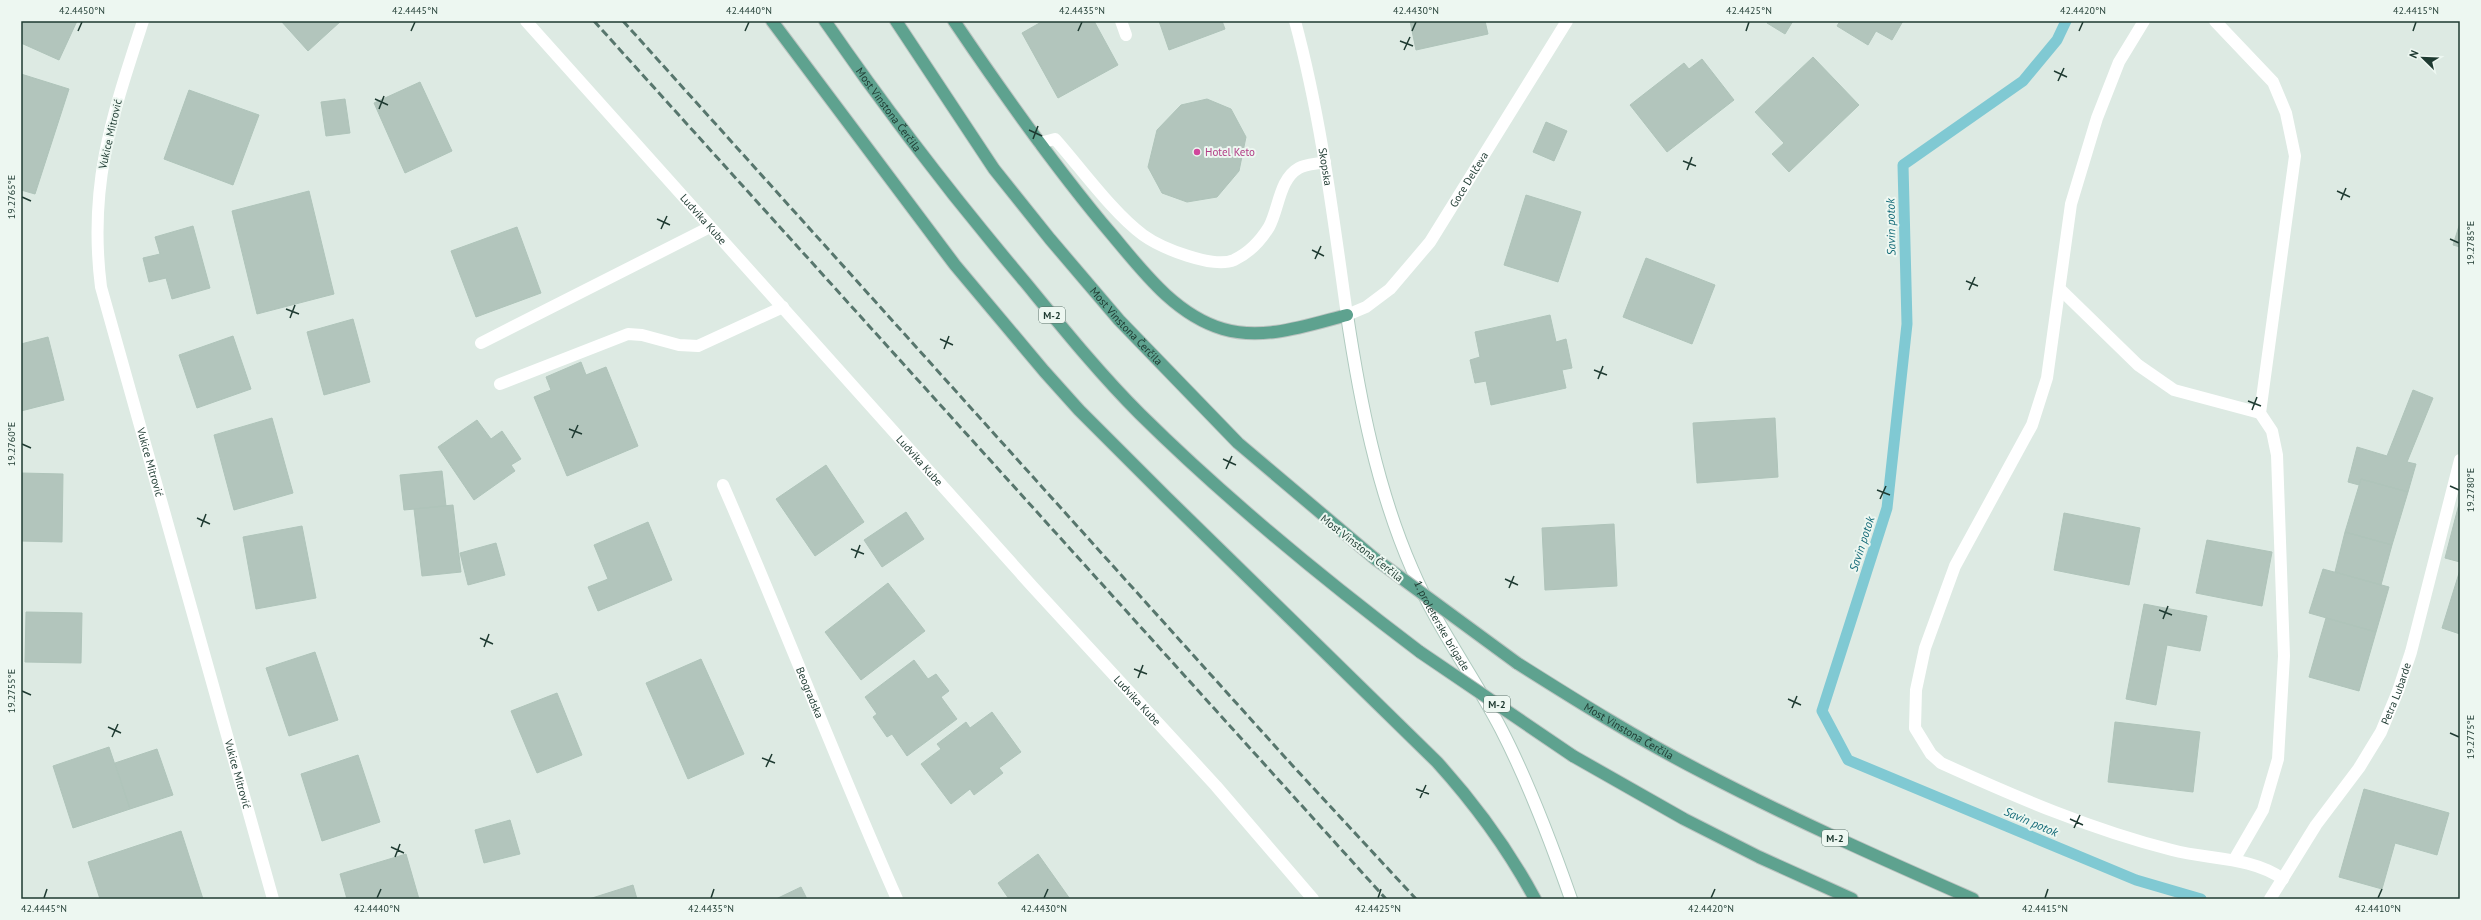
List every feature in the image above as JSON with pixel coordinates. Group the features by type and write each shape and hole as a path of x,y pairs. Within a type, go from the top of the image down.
{"main road":[{"path":"772,21 955,265 1044,371 1079,410 1437,762 1476,807 1496,834 1535,899"},
{"name":"Most Vinstona Čerčila","path":"825,21 878,99 1068,335 1139,413 1276,540 1420,652 1573,756 1684,819 1759,857 1852,899"},
{"name":"Most Vinstona Čerčila","path":"896,21 994,169 1118,320 1238,443 1307,504 1374,558 1504,654 1596,712 1700,771 1851,845 1973,899"},
{"path":"954,21 1040,143 1094,214 1147,276 1182,308 1204,322 1224,330 1260,334 1288,330 1348,315"}],"street":[{"name":"Vukice Mitrović","path":"143,21 118,96 100,172 96,230 101,287 273,899"},
{"name":"Ludvika Kube","path":"526,21 1032,586 1216,786 1313,899"},
{"path":"1121,21 1126,36"},
{"name":"Skopska","path":"1295,21 1309,75 1325,162 1348,315"},
{"name":"Goce Delčeva","path":"1348,315 1366,307 1390,289 1430,242 1567,21"},
{"path":"2144,21 2119,62 2097,118 2071,204 2047,378 2032,425 1955,566 1925,648 1916,690 1915,728 1931,754 1941,763 2025,801 2098,827 2173,850 2262,866 2283,879"},
{"path":"2215,21 2273,82 2286,113 2295,156 2260,413"},
{"path":"1040,143 1055,139 1123,216 1143,235 1175,252 1203,261 1233,260 1254,247 1269,226 1288,179 1298,168 1325,162"},
{"path":"481,343 710,227"},
{"path":"2060,289 2138,365 2174,390 2260,413 2272,431 2277,455 2284,656 2278,751 2263,810 2234,860"},
{"path":"500,384 628,334 642,335 679,345 698,346 783,307"},
{"name":"1. proleterske brigade","path":"1348,315 1356,375 1371,443 1390,510 1412,569 1445,635 1486,702 1516,758 1571,899"},
{"name":"Petra Lubarde","path":"2270,899 2316,825 2358,768 2381,732 2396,697 2411,652 2460,460"},
{"name":"Beogradska","path":"723,485 774,602 843,777 897,899"}],"building":[{"path":"21,21 77,21 59,60 21,43"},
{"path":"281,21 341,21 308,51"},
{"path":"1043,21 1094,21 1118,65 1058,98 1022,33"},
{"path":"1159,21 1222,21 1225,29 1169,50"},
{"path":"1410,21 1485,21 1488,34 1416,50"},
{"path":"1768,21 1793,21 1785,34 1767,23"},
{"path":"1840,21 1903,21 1892,40 1876,31 1868,45 1837,26"},
{"path":"1813,57 1859,105 1789,172 1772,154 1784,143 1755,112"},
{"path":"1702,59 1734,100 1667,152 1630,105 1684,63 1689,69"},
{"path":"21,74 69,89 35,194 21,190"},
{"path":"420,82 452,151 405,173 374,103"},
{"path":"189,90 259,115 233,185 164,159"},
{"path":"345,99 350,133 326,136 321,102"},
{"name":"Hotel Keto","path":"1207,99 1231,109 1246,137 1239,171 1217,197 1187,202 1162,193 1148,167 1157,130 1181,105"},
{"path":"1546,122 1567,131 1554,161 1533,152"},
{"path":"309,191 334,294 257,314 232,211"},
{"path":"1526,195 1581,212 1558,282 1504,265"},
{"path":"2460,223 2460,247 2453,245"},
{"path":"193,226 210,288 172,299 166,278 149,282 143,258 160,254 155,237"},
{"path":"517,227 541,293 476,317 451,251"},
{"path":"1646,258 1715,285 1692,344 1623,317"},
{"path":"1550,315 1556,342 1566,339 1572,368 1562,370 1566,388 1491,405 1486,381 1475,383 1470,360 1480,357 1475,332"},
{"path":"353,319 370,382 324,395 307,332"},
{"path":"233,336 251,389 197,408 179,355"},
{"path":"48,337 64,400 21,411 21,344"},
{"path":"581,362 586,375 606,367 638,446 567,476 534,397 551,390 546,377"},
{"path":"2413,390 2433,398 2407,462 2416,464 2408,492 2361,479 2359,485 2348,482 2357,447 2387,456"},
{"path":"272,418 293,493 234,510 214,435"},
{"path":"1775,418 1778,477 1697,483 1693,423"},
{"path":"477,420 491,439 502,431 521,459 511,465 515,471 474,500 438,447"},
{"path":"826,465 864,522 815,556 776,499"},
{"path":"442,471 446,506 404,510 400,475"},
{"path":"21,473 63,474 62,542 21,541"},
{"path":"2361,479 2408,492 2392,545 2345,532"},
{"path":"2460,500 2460,562 2445,558"},
{"path":"453,505 461,572 422,576 414,509"},
{"path":"906,512 924,539 882,567 864,540"},
{"path":"2064,513 2140,528 2129,585 2054,570"},
{"path":"648,522 672,580 598,611 588,587 608,579 594,545"},
{"path":"1614,524 1617,586 1545,590 1542,528"},
{"path":"302,526 316,598 256,609 243,537"},
{"path":"2345,532 2392,545 2381,585 2335,572"},
{"path":"2207,540 2272,552 2262,606 2196,593"},
{"path":"496,543 505,575 468,585 460,553"},
{"path":"2323,569 2389,587 2376,632 2309,613"},
{"path":"2460,570 2460,634 2442,628"},
{"path":"888,583 925,631 861,680 825,632"},
{"path":"2144,604 2207,616 2200,651 2167,645 2156,705 2126,699"},
{"path":"26,612 82,613 81,663 25,662"},
{"path":"2326,618 2376,632 2359,691 2309,677"},
{"path":"315,652 338,720 289,736 266,668"},
{"path":"701,659 744,754 688,779 646,683"},
{"path":"914,660 928,679 936,674 949,691 941,697 957,719 907,756 892,734 887,737 873,717 877,714 865,697"},
{"path":"557,693 582,755 537,773 511,711"},
{"path":"992,712 1021,752 999,768 1003,773 974,795 970,789 951,804 921,764 941,749 937,744 966,722 970,728"},
{"path":"2115,722 2200,732 2193,792 2108,782"},
{"path":"109,747 130,809 73,828 53,766"},
{"path":"157,749 173,795 130,809 115,763"},
{"path":"358,755 380,822 322,841 301,774"},
{"path":"2364,789 2449,813 2437,855 2395,843 2382,889 2339,877"},
{"path":"510,820 520,854 484,863 475,830"},
{"path":"181,831 203,899 100,899 88,862"},
{"path":"406,854 419,899 347,899 340,874"},
{"path":"1038,854 1070,899 1009,899 998,883"},
{"path":"633,885 637,899 589,899"},
{"path":"801,887 807,899 776,899"}],"waterway":[{"name":"Savin potok","path":"2066,21 2057,40 2023,81 1903,165 1907,324 1887,508 1822,711 1848,760 2136,880 2201,899"}],"railway":[{"path":"594,21 1386,899"},
{"path":"623,21 1292,765 1416,899"}],"place":[{"name":"Hotel Keto","path":"1197,152"}]}
